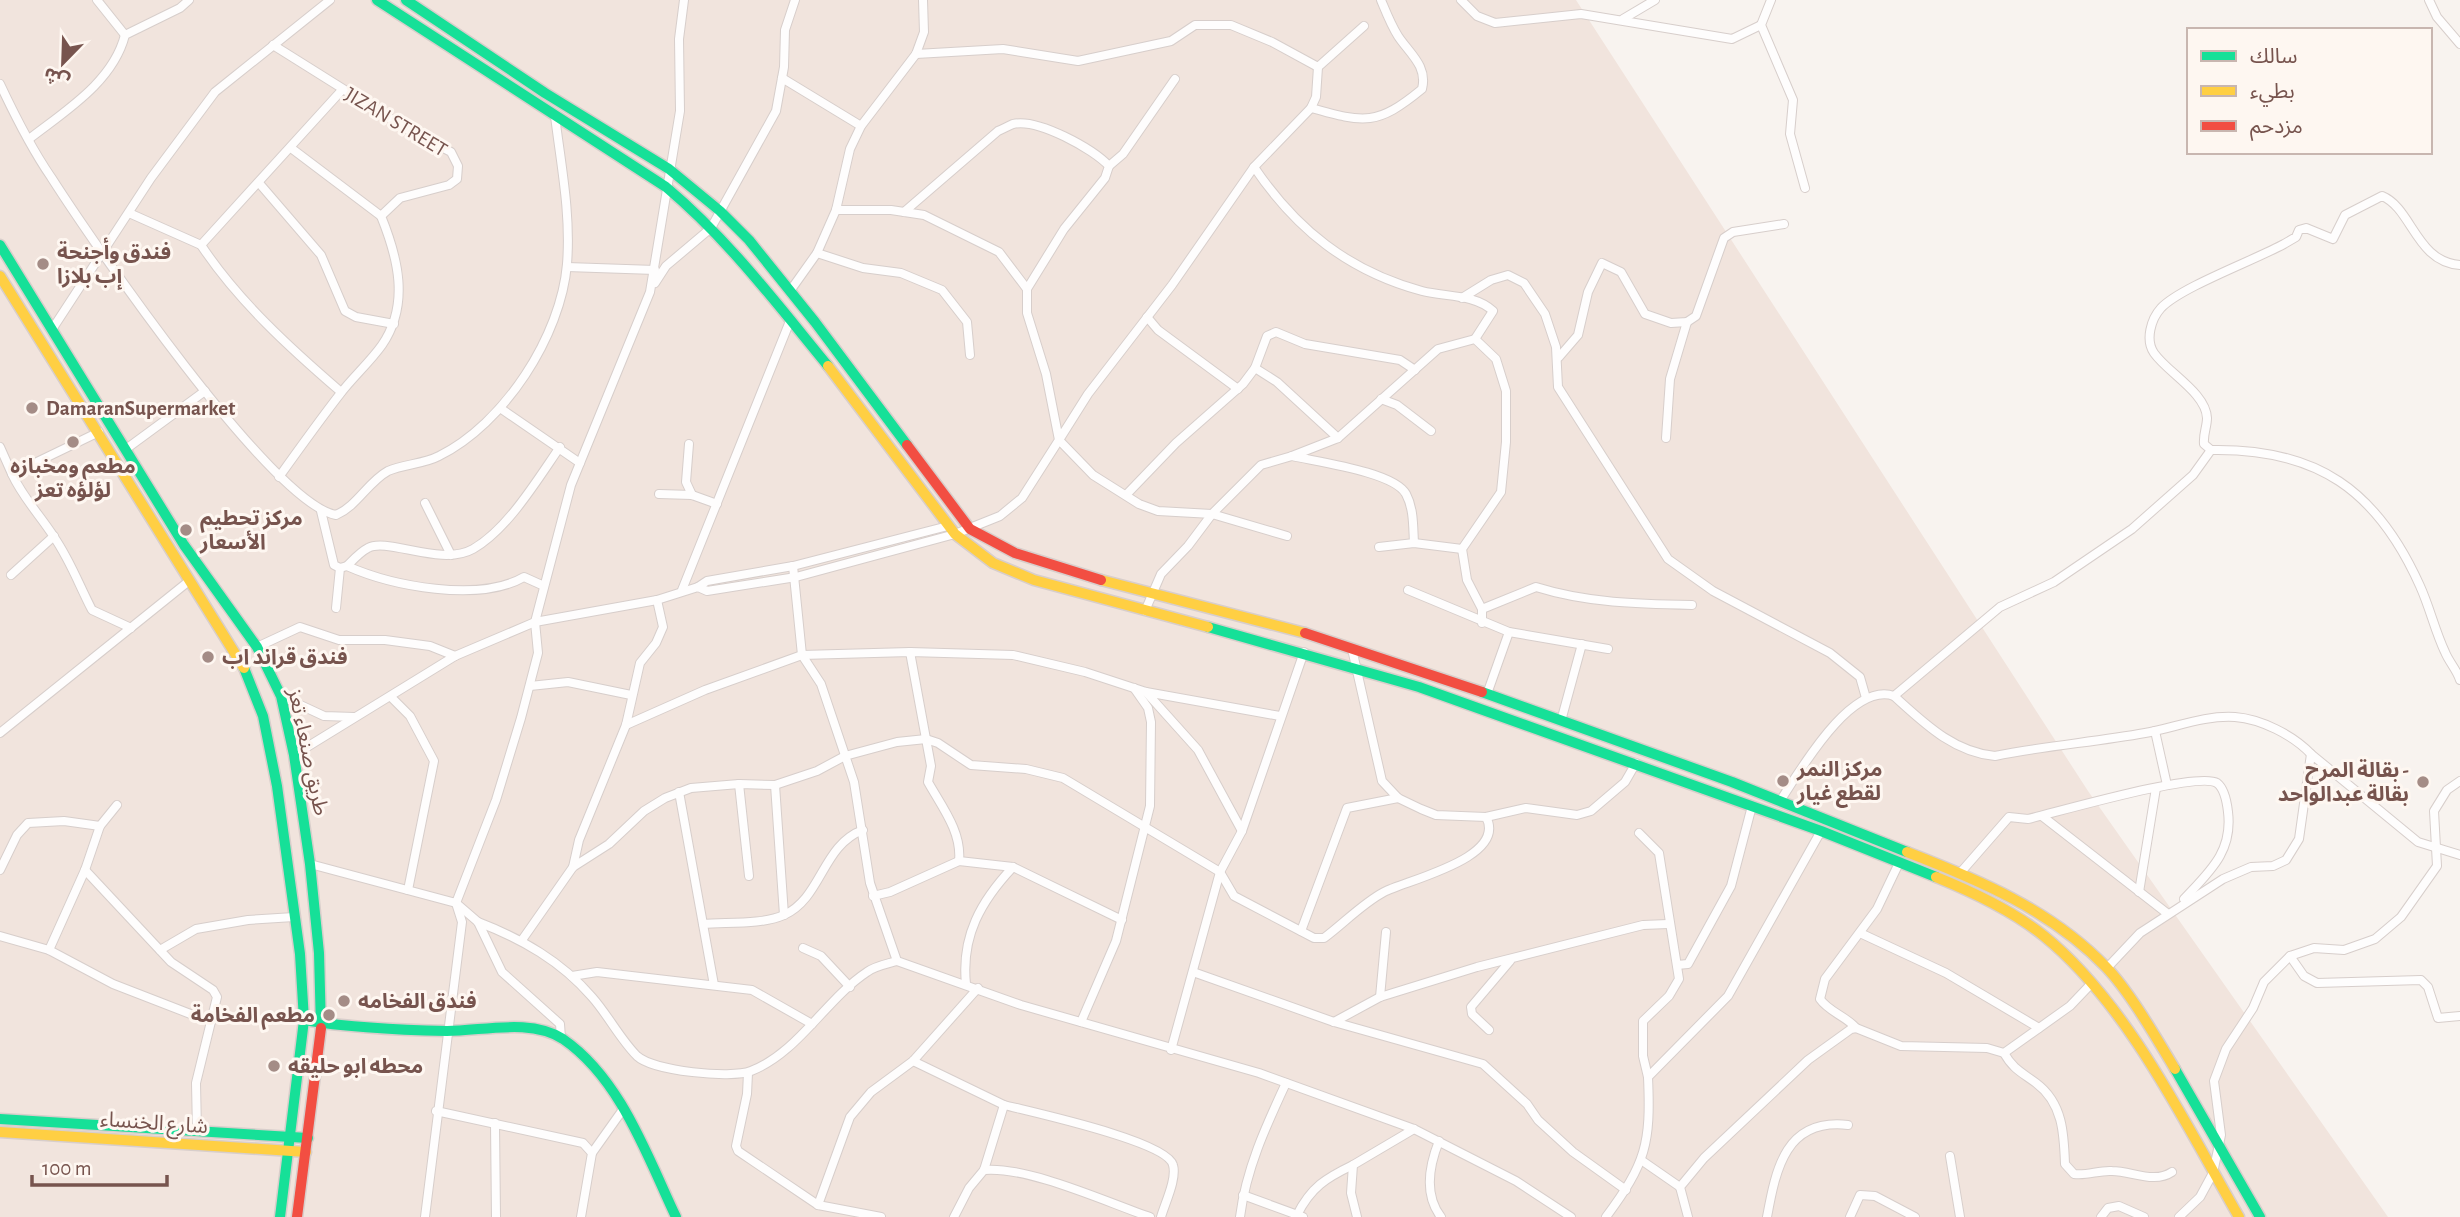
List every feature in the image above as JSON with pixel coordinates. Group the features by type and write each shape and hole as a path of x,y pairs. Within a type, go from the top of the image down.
{"main road":[{"path":"377,0 666,187 711,228 862,408 951,530 993,563 1034,580 1304,652 1419,687 1821,831 1978,894 2044,936 2091,984 2148,1059 2239,1217"},
{"path":"406,0 545,93 669,169 720,211 749,240 790,291 970,529 1015,553 1152,596 1269,621 1487,694 1732,782 1961,872 2032,909 2072,937 2107,968 2162,1047 2260,1217"},
{"name":"طريق صنعاء تعز","path":"0,245 184,545 257,647 281,696 294,755 310,864 319,953 321,1022 297,1217"},
{"name":"طريق صنعاء تعز","path":"0,276 248,674 263,716 277,786 300,954 304,1020 280,1217"},
{"path":"1727,797 1732,782"},
{"path":"277,786 298,783"},
{"path":"304,1020 338,1026 449,1031 521,1027 561,1038 589,1063 624,1108 676,1217"},
{"name":"شارع الخنساء","path":"0,1119 308,1138"},
{"name":"شارع الخنساء","path":"0,1132 306,1152"}],"street":[{"path":"97,0 125,35"},
{"path":"29,139 107,74 120,54 125,35 180,8 189,0"},
{"path":"53,328 129,213 215,92 330,0"},
{"path":"650,292 680,111 679,39 684,0"},
{"path":"425,1217 436,1111 449,1031 457,938 462,922 456,903 496,800 530,686 538,653 535,622 570,485 650,292 666,265 711,228 776,111 782,78 785,30 794,0"},
{"path":"790,291 817,253 836,211 850,149 861,126 916,54 923,32 923,0"},
{"path":"1311,108 1358,121 1375,119 1422,89 1425,79 1415,56 1398,36 1381,0"},
{"path":"1461,0 1477,16 1495,23 1581,14 1732,39 1761,25 1771,0"},
{"path":"1473,0 1477,16"},
{"path":"1623,19 1655,0"},
{"path":"2429,0 2437,17 2460,44"},
{"path":"916,54 1003,49 1078,61 1171,41 1195,25 1231,25 1272,42 1318,67"},
{"path":"1761,25 1793,100 1790,134 1805,188"},
{"path":"294,755 455,656 535,622 657,600 698,587 707,581 793,566 951,530 970,529 1000,516 1022,498 1088,394 1147,317 1254,167 1311,108 1316,97 1318,67 1364,26"},
{"name":"JIZAN STREET","path":"274,45 342,90 451,152 458,166 457,179 449,185 400,198 381,216"},
{"path":"782,78 861,126"},
{"path":"1175,79 1123,154 1109,166 1105,178 1064,229 1027,289 1027,313 1046,374 1059,440 1093,475 1139,504 1158,511 1212,514 1287,536"},
{"path":"0,84 29,139 104,253 205,391 279,477 321,511 336,515 346,511 387,472 438,457 487,422 500,408 540,350 567,267 568,219 555,116"},
{"path":"201,245 342,90"},
{"path":"904,212 998,131 1015,124 1031,125 1063,136 1098,154 1109,166"},
{"path":"279,477 341,392 382,345 394,324 398,306 397,256 381,216 291,148"},
{"path":"1145,611 1161,574 1188,546 1212,514 1261,465 1338,438 1438,349 1475,339 1493,311 1474,300 1422,291 1364,268 1311,235 1280,206 1254,167"},
{"path":"259,183 321,255 345,311 356,317 394,324"},
{"path":"2460,265 2437,256 2417,240 2393,203 2382,196 2346,215 2338,235 2333,239 2306,228 2299,230 2296,237 2284,244 2178,295 2160,309 2151,324 2152,351 2177,379 2195,390 2207,418 2204,444 2211,450 2276,453 2302,460 2356,494 2381,516 2419,584 2445,654 2460,680"},
{"path":"836,211 924,215 999,252 1027,289"},
{"path":"129,213 201,245 217,269 296,353 341,392"},
{"path":"1559,357 1578,335 1588,292 1602,263 1621,272 1645,314 1671,323 1687,322 1696,316 1724,238 1733,232 1784,224"},
{"path":"817,253 863,268 901,273 942,290 967,322 970,355"},
{"path":"567,267 655,270"},
{"path":"1462,298 1499,277 1508,275 1524,282 1545,314 1559,357 1558,387 1668,559 1713,591 1830,653 1860,677 1866,698"},
{"path":"1147,317 1158,330 1238,389"},
{"path":"682,590 790,321"},
{"path":"1666,438 1670,379 1687,322"},
{"path":"1126,495 1176,443 1238,389 1255,369 1267,336 1276,332 1305,344 1400,360 1415,370"},
{"path":"1475,339 1496,359 1506,391 1506,442 1501,492 1462,549 1467,580 1482,609 1482,623"},
{"path":"1255,369 1277,382 1338,438"},
{"path":"126,449 205,391"},
{"path":"1381,399 1397,405 1431,430"},
{"path":"500,408 580,463"},
{"path":"12,474 99,432"},
{"path":"689,444 686,482 692,495"},
{"path":"336,608 344,567 370,547 386,546 405,551 451,555 472,550 486,540 523,501 560,447"},
{"path":"0,449 22,496 54,536 75,571 92,610 131,628"},
{"path":"1894,696 2000,607 2054,582 2132,529 2193,475 2211,450"},
{"path":"1292,456 1390,480 1405,492 1413,516 1414,543"},
{"path":"659,494 680,497 692,495 717,504"},
{"path":"425,503 451,555"},
{"path":"321,511 334,565 413,586 469,590 515,583 524,577 544,586"},
{"path":"698,587 707,591 796,577 951,530"},
{"path":"11,575 54,536"},
{"path":"1379,547 1414,543 1462,549"},
{"path":"793,566 802,655 821,684 845,756 863,830 873,896 897,961"},
{"path":"0,733 189,581"},
{"path":"1482,609 1536,587 1564,597 1617,604 1692,605"},
{"path":"1408,590 1509,632 1608,649"},
{"path":"522,940 573,867 579,840 626,725 640,663 656,643 663,627 657,600"},
{"path":"257,647 300,627 339,639 385,640 430,646 455,656"},
{"path":"1487,694 1509,632"},
{"path":"1561,721 1582,644"},
{"path":"1352,649 1382,781 1398,798 1436,815 1486,817 1527,808 1577,815 1591,811 1625,782 1636,763"},
{"path":"910,652 931,766 928,782 956,832 961,845 959,861"},
{"path":"626,725 705,690 802,655 910,652 1013,655 1146,692 1280,716"},
{"path":"1171,1050 1220,873 1242,831 1304,652"},
{"path":"530,686 568,682 631,695"},
{"path":"1081,1022 1122,920 1150,806 1151,722 1148,708 1134,687"},
{"path":"1146,692 1198,750 1242,831"},
{"path":"1780,801 1841,716 1866,698 1885,693 1894,696 1933,732 1981,755 1995,756 2155,732 2203,719 2236,717 2283,733 2301,743 2418,842 2460,855"},
{"path":"281,696 324,716 357,717"},
{"path":"391,697 410,716 433,761 408,890"},
{"path":"2155,732 2167,785"},
{"path":"573,867 609,844 644,811 691,788 739,784 775,785 817,771 845,756 897,742 926,739 938,743 971,765 1026,769 1063,778 1220,873 1234,895 1314,938 1324,938 1382,892 1463,861 1480,848 1487,834 1486,817"},
{"path":"2107,968 2140,933 2176,908 2251,867 2273,866 2286,860 2299,839 2311,754"},
{"path":"1961,872 2003,820 2009,817 2042,816 2167,785 2206,779 2218,783 2224,793 2228,815 2227,844 2221,859 2176,908"},
{"path":"2179,1217 2200,1197 2213,1173 2221,1135 2214,1081 2226,1049 2253,1009 2264,982 2290,956 2314,948 2344,950 2375,939 2401,917 2437,866 2434,811 2447,790 2460,781"},
{"path":"739,784 749,876"},
{"path":"775,785 783,915"},
{"path":"2139,892 2156,788"},
{"path":"680,793 714,985"},
{"path":"1301,931 1347,808 1398,798"},
{"path":"49,950 85,870 100,826 117,805"},
{"path":"1677,965 1688,964 1731,886 1752,806"},
{"path":"2042,816 2168,914"},
{"path":"0,870 3,855 28,823 64,821 100,826"},
{"path":"703,925 783,915 802,902 841,841 863,830"},
{"path":"1648,1077 1728,996 1821,831"},
{"path":"1606,1217 1626,1190 1641,1160 1650,1127 1648,1077 1641,1027 1646,1015 1676,987 1679,979 1668,924 1659,853 1639,833"},
{"path":"873,896 890,892 959,861 1013,867 1122,920"},
{"path":"1899,863 1877,909 1825,979 1821,999 1826,1007 1849,1019 1856,1028 1901,1046 1987,1048 2004,1053 2014,1070 2049,1095 2063,1124 2065,1164 2074,1174 2110,1171 2165,1177 2172,1172"},
{"path":"310,864 456,903 478,922 522,940 572,976 592,996 638,1057 659,1067 697,1072 748,1073 769,1062 868,971 897,961 1021,1005 1259,1073 1415,1129 1516,1181 1571,1217"},
{"path":"966,984 965,946 973,923 990,892 1013,867"},
{"path":"85,870 171,962 213,990 216,1007 196,1083 197,1131"},
{"path":"160,950 196,929 248,920 294,917"},
{"path":"478,922 502,972 560,1024 561,1038"},
{"path":"1334,1022 1380,997 1643,925 1668,924"},
{"path":"1380,997 1386,932"},
{"path":"1860,933 1946,973 2039,1028"},
{"path":"0,936 49,950 113,984 211,1022"},
{"path":"803,948 821,956 850,987"},
{"path":"2290,956 2304,976 2317,983 2421,980 2428,987 2438,1018 2460,1016"},
{"path":"1489,1030 1472,1014 1471,1007 1511,959"},
{"path":"572,976 597,972 751,990 812,1024"},
{"path":"1193,972 1334,1022 1483,1064 1527,1104 1538,1120 1573,1152 1626,1190"},
{"path":"2004,1053 2017,1040 2070,1006 2091,984"},
{"path":"818,1205 850,1118 871,1092 913,1060 978,988"},
{"path":"1680,1186 1704,1158 1808,1060 1856,1028"},
{"path":"913,1060 1004,1105 1137,1140 1163,1152 1174,1165 1161,1217"},
{"path":"748,1073 747,1094 736,1146 738,1151 818,1205 881,1217"},
{"path":"1240,1217 1243,1195 1261,1137 1286,1083"},
{"path":"954,1217 969,1188 984,1170 1004,1105"},
{"path":"581,1217 592,1153 624,1108"},
{"path":"436,1111 583,1143 592,1153"},
{"path":"495,1123 496,1217"},
{"path":"1767,1217 1774,1178 1781,1159 1795,1140 1813,1127 1829,1123 1848,1125"},
{"path":"1243,1195 1300,1216 1306,1198 1320,1181 1415,1129"},
{"path":"1439,1141 1432,1159 1429,1183 1432,1198 1441,1217"},
{"path":"1950,1156 1960,1217"},
{"path":"1641,1160 1680,1186 1688,1217"},
{"path":"1353,1165 1351,1193 1357,1217"},
{"path":"984,1170 998,1168 1021,1173 1150,1217"},
{"path":"1850,1217 1860,1195 1869,1194 1915,1217"},
{"path":"2101,1217 2108,1208 2119,1206 2144,1217"}],"shaded area":[{"path":"0,0 1576,0 2088,791 2388,1217 0,1217"}],"traffic: fast":[{"path":"377,0 666,187 731,250 828,366"},
{"path":"406,0 545,93 669,169 720,211 749,240 815,322 907,445"},
{"path":"0,245 184,545 257,647 281,696 294,755 310,864 319,953 321,1028"},
{"path":"1208,627 1419,687 1821,831 1936,877"},
{"path":"244,668 263,716 277,786 300,954 304,1020 280,1217"},
{"path":"1482,692 1732,782 1907,852"},
{"path":"304,1020 411,1030 521,1027 536,1029 563,1039 601,1075 617,1097 643,1144 676,1217"},
{"path":"2175,1069 2260,1217"},
{"path":"0,1119 308,1138"}],"traffic: slow":[{"path":"0,276 244,668"},
{"path":"828,366 955,534 993,563 1034,580 1208,627"},
{"path":"1101,580 1305,633"},
{"path":"1907,852 2013,899 2038,913 2085,947 2124,989 2175,1069"},
{"path":"1936,877 1978,895 2019,918 2044,936 2074,964 2129,1031 2176,1106 2239,1217"},
{"path":"0,1132 306,1152"}],"traffic: jam":[{"path":"907,445 970,529 1015,553 1101,580"},
{"path":"1305,633 1482,692"},
{"path":"297,1217 321,1028"}],"place":[{"name":"فندق وأجنحة إب بلازا","path":"43,264"},
{"name":"DamaranSupermarket","path":"32,408"},
{"name":"مطعم ومخبازه لؤلؤه تعز","path":"73,442"},
{"name":"مركز تحطيم الأسعار","path":"186,530"},
{"name":"فندق قراند اب","path":"208,657"},
{"name":"مركز النمر لقطع غيار","path":"1783,781"},
{"name":"بقالة المرح - بقالة عبدالواحد","path":"2423,782"},
{"name":"فندق الفخامه","path":"344,1001"},
{"name":"مطعم الفخامة","path":"329,1015"},
{"name":"محطه ابو حليقه","path":"274,1066"}]}
